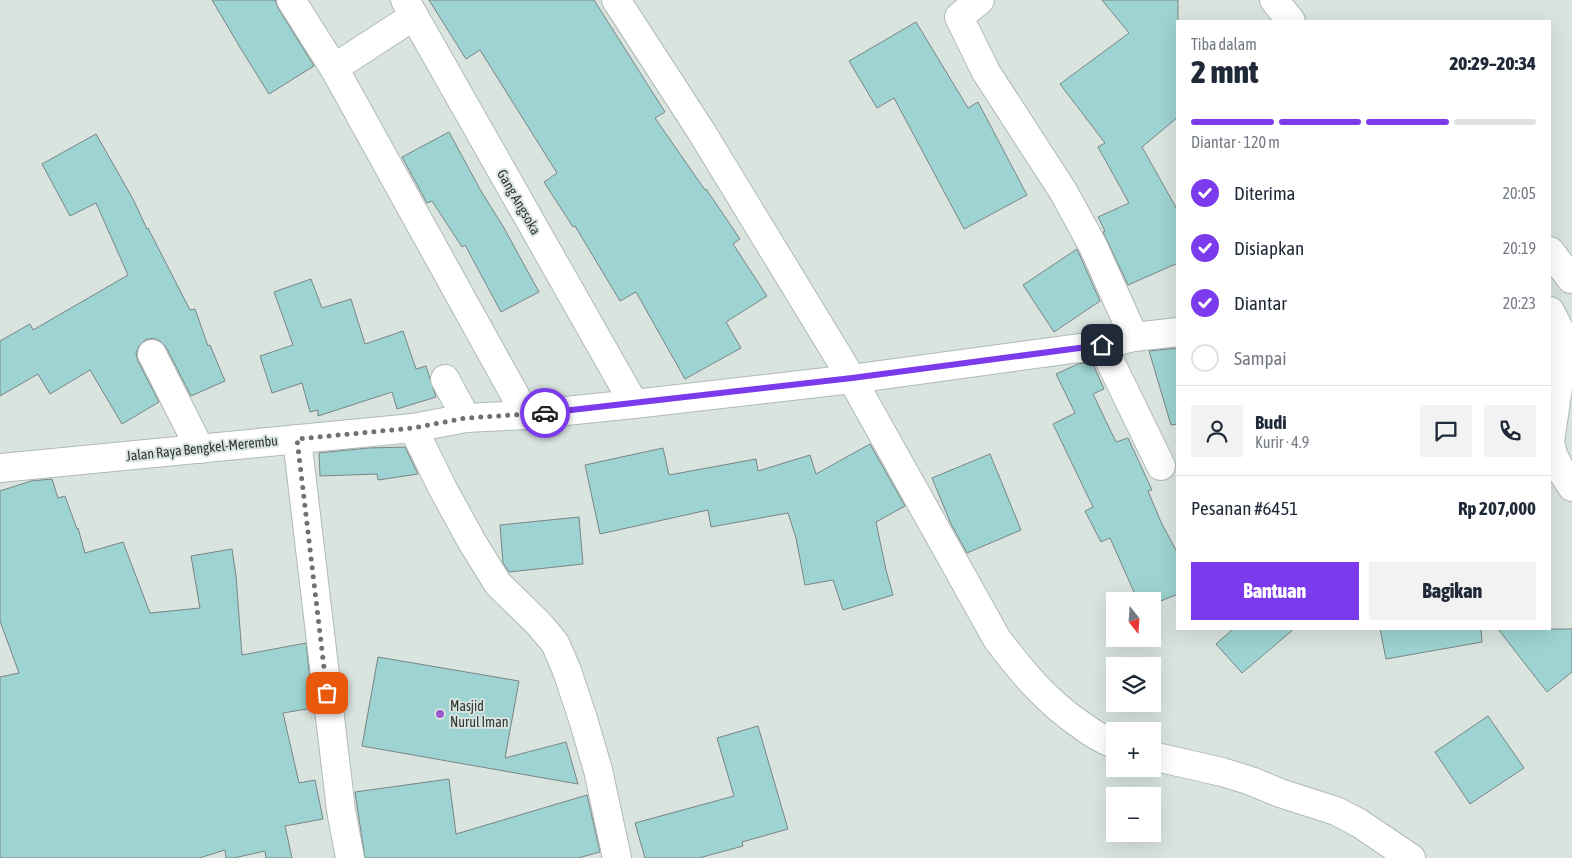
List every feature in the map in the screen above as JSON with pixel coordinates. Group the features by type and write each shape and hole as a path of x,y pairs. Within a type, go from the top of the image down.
{"street":[{"path":"291,0 334,68 526,415"},
{"path":"616,0 701,131 852,378 997,639 1019,668 1047,698 1106,741"},
{"path":"980,0 953,9 986,72 1063,190 1093,246 1134,337"},
{"path":"1274,0 1290,20"},
{"path":"334,68 409,8"},
{"name":"Gang Angsoka","path":"409,8 634,404"},
{"path":"1551,253 1564,281"},
{"path":"1551,313 1568,345 1551,437"},
{"name":"Jalan Raya Bengkel-Merembu","path":"0,468 413,428 466,418 526,415 634,404 1102,345 1134,337 1176,332"},
{"path":"1102,345 1161,466"},
{"path":"152,354 200,449"},
{"path":"444,379 466,418"},
{"path":"413,428 447,497 498,584 538,623 555,643 567,671 586,727 610,820 617,858"},
{"path":"297,439 341,810 350,858"},
{"path":"1551,446 1556,464 1572,487"},
{"path":"1161,758 1237,776 1336,811 1359,823 1411,858"}],"building":[{"path":"212,0 275,0 314,66 269,94"},
{"path":"429,0 594,0 665,112 655,118 740,239 733,244 767,296 726,322 741,348 685,379 636,292 620,301 575,226 573,227 544,182 557,173 480,50 466,59"},
{"path":"1102,0 1178,0 1178,20 1176,20 1176,119 1142,147 1176,207 1176,264 1128,285 1098,217 1129,203 1098,147 1105,143 1060,84 1129,33"},
{"path":"916,22 968,108 978,102 1027,195 964,229 894,98 877,108 849,61"},
{"path":"449,132 539,292 501,312 465,245 462,247 432,201 427,203 402,157"},
{"path":"96,134 133,199 190,310 195,309 208,346 210,345 225,381 191,396 166,347 160,341 153,338 145,340 139,346 136,353 138,361 159,402 122,424 90,370 50,394 38,374 0,396 0,341 30,324 33,330 128,275 96,203 70,216 42,164"},
{"path":"1077,249 1100,301 1054,332 1023,285"},
{"path":"311,279 322,308 351,299 365,344 403,331 416,369 426,366 436,397 397,409 392,392 318,416 318,410 310,412 302,383 272,393 260,356 293,345 274,292"},
{"path":"1176,348 1176,424 1171,425 1149,351"},
{"path":"1092,362 1104,389 1093,394 1116,442 1128,438 1152,490 1148,491 1161,522 1176,550 1176,595 1161,601 1161,592 1134,592 1110,538 1101,542 1085,511 1093,507 1053,424 1075,413 1056,374 1078,364"},
{"path":"870,444 905,506 876,522 893,595 843,610 833,580 805,585 796,538 788,513 711,527 708,510 600,534 585,465 663,448 669,475 756,459 758,471 810,455 816,474"},
{"path":"405,447 418,474 378,480 377,474 320,476 319,453 368,448"},
{"path":"990,454 1021,530 967,553 951,524 932,478"},
{"path":"52,479 58,498 65,496 78,528 85,553 123,542 150,613 200,608 191,556 232,549 242,655 306,643 313,708 283,713 299,783 315,780 323,819 285,826 292,858 266,858 265,851 226,858 225,850 199,858 0,858 0,677 19,673 0,621 0,491 31,481"},
{"path":"579,517 583,564 509,572 503,563 500,525"},
{"path":"1572,629 1572,672 1547,692 1499,630"},
{"path":"1232,630 1293,630 1242,673 1216,644"},
{"path":"1380,630 1481,630 1482,642 1386,659"},
{"name":"Masjid Nurul Iman","path":"378,657 519,681 505,758 566,742 578,784 362,746"},
{"path":"1488,716 1524,768 1470,804 1435,752"},
{"path":"758,726 788,829 742,842 743,846 699,858 645,858 635,823 734,796 717,738"},
{"path":"449,779 456,834 587,795 600,852 578,858 365,858 355,792"}],"way so far":[{"path":"327,693 297,439 413,428 466,418 545,413"}],"place":[{"name":"Masjid Nurul Iman","path":"440,714"}],"route":[{"path":"545,413 852,378 1102,345"}]}
